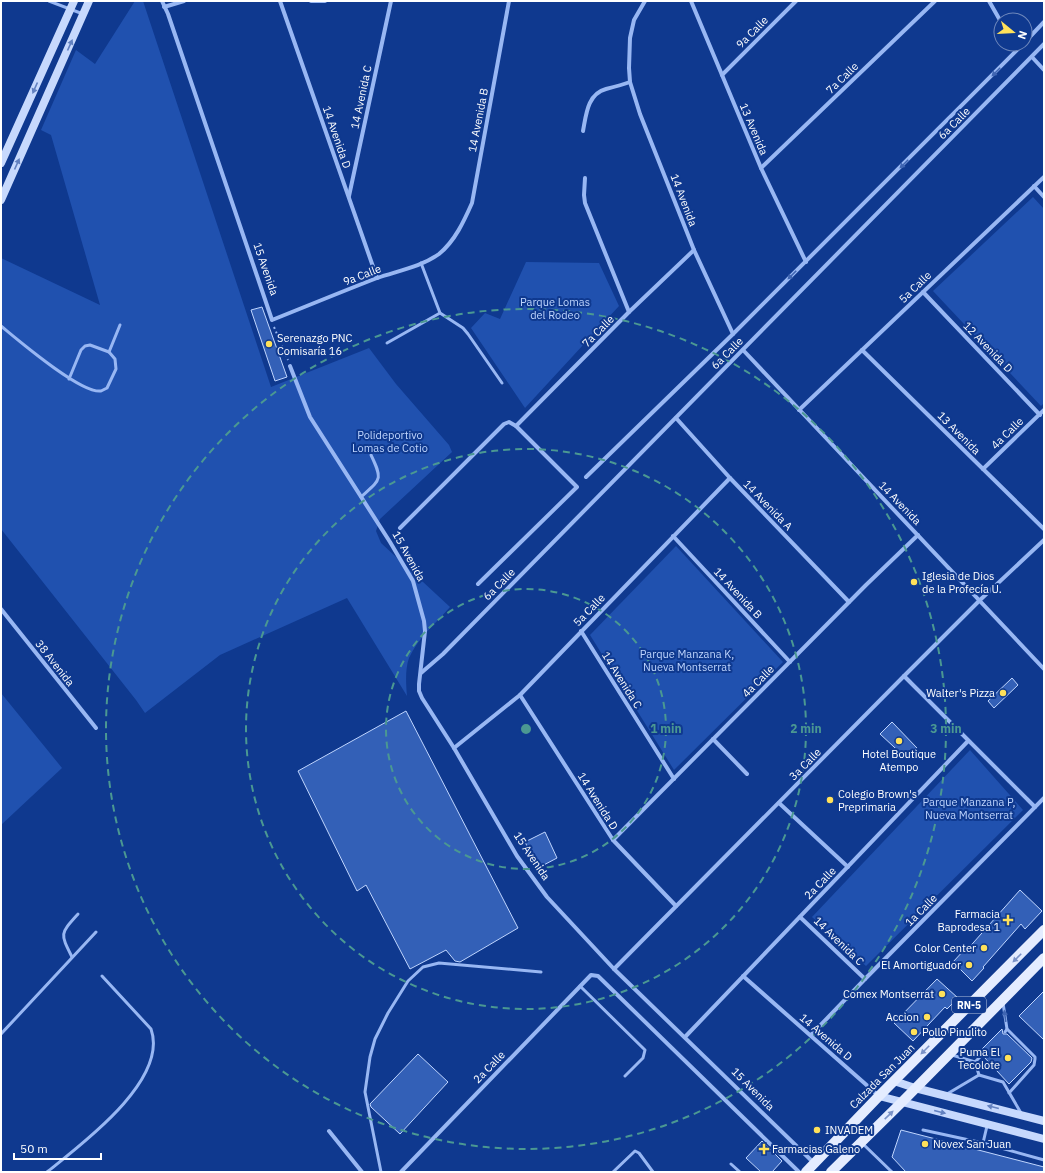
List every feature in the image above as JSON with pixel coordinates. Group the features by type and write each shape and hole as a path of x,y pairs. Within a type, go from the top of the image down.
{"main road":[{"path":"1,163 74,1"},
{"path":"1,200 89,1"},
{"name":"Calzada San Juan","path":"806,1172 879,1096 1044,930"},
{"name":"RN-5","path":"831,1172 1044,958"},
{"path":"894,1081 916,1088 1044,1120"},
{"path":"879,1096 1044,1139"}],"street":[{"name":"15 Avenida","path":"162,1 272,320"},
{"path":"164,7 184,1"},
{"name":"14 Avenida D","path":"280,1 377,278"},
{"path":"311,1 325,1"},
{"name":"14 Avenida C","path":"349,197 391,1"},
{"name":"14 Avenida B","path":"454,238 464,222 472,203 509,1"},
{"name":"14 Avenida","path":"645,1 639,11 630,38 630,82 640,114 694,250 733,334"},
{"name":"13 Avenida","path":"691,1 760,168 806,262"},
{"name":"9a Calle","path":"722,75 796,1"},
{"name":"7a Calle","path":"760,168 935,1"},
{"path":"989,1 995,12"},
{"name":"6a Calle","path":"1033,34 1044,22"},
{"name":"6a Calle","path":"421,674 444,654 742,350 1032,58 1044,44"},
{"name":"6a Calle","path":"586,477 806,262 1016,52"},
{"path":"1032,58 1044,70"},
{"path":"583,131 587,109 596,93 604,89 630,82"},
{"name":"5a Calle","path":"799,410 1044,177"},
{"path":"584,178 585,203 629,312"},
{"path":"1034,186 1044,197"},
{"name":"9a Calle","path":"272,320 377,278 421,263 439,254 454,238"},
{"name":"7a Calle","path":"516,426 629,312 694,250"},
{"name":"12 Avenida D","path":"923,292 1040,415"},
{"name":"14 Avenida","path":"742,350 1044,669"},
{"name":"13 Avenida","path":"862,350 1044,528"},
{"name":"15 Avenida","path":"290,366 310,417 390,542 413,581 424,621 425,631 420,690 422,698 454,748 517,856 547,897 614,969 814,1164"},
{"name":"4a Calle","path":"983,469 1044,410"},
{"name":"14 Avenida A","path":"676,418 730,478 849,602"},
{"path":"400,528 504,424 512,423 516,426"},
{"name":"6a Calle","path":"478,584 577,487 516,426"},
{"name":"5a Calle","path":"454,748 520,695 730,478"},
{"name":"4a Calle","path":"612,840 849,602 918,535"},
{"name":"14 Avenida B","path":"673,536 790,662"},
{"name":"3a Calle","path":"614,969 980,600 1044,540"},
{"name":"38 Avenida","path":"1,609 96,728"},
{"name":"14 Avenida C","path":"581,631 674,779"},
{"path":"904,676 1035,807"},
{"name":"14 Avenida D","path":"520,695 612,840 676,906"},
{"path":"713,739 747,774"},
{"name":"2a Calle","path":"685,1037 968,741"},
{"name":"1a Calle","path":"811,1035 1044,798"},
{"path":"779,803 848,867"},
{"name":"14 Avenida C","path":"800,917 865,979"},
{"name":"2a Calle","path":"401,1172 591,975 598,976 800,1172"},
{"name":"14 Avenida D","path":"743,976 879,1096"},
{"path":"329,1131 362,1172"}],"lane":[{"path":"49,1 83,15"},
{"path":"421,263 440,313 463,328 502,383"},
{"path":"387,343 440,313"},
{"path":"109,352 120,325"},
{"path":"1,326 68,379 93,389 100,391 106,388 116,369 115,359 109,352 90,345 85,346 81,350 68,379"},
{"path":"361,498 379,479 379,472 371,454"},
{"path":"72,957 63,935 65,928 78,914"},
{"path":"1,1034 96,932"},
{"path":"381,1172 365,1092 367,1075 375,1039 388,1013 408,982 423,967 438,963 541,972"},
{"path":"47,1172 100,1128 141,1081 152,1060 154,1037 151,1029 102,976"},
{"path":"580,986 645,1050 643,1058 625,1076"},
{"path":"1003,1000 1006,1031 1036,1059 1034,1065 1009,1093"},
{"path":"949,1054 976,1062"},
{"path":"976,1062 982,1055"},
{"path":"976,1062 979,1075"},
{"path":"945,1095 979,1075 1003,1082 1021,1115"},
{"path":"983,1143 988,1124"},
{"path":"923,1130 983,1143 1044,1160"},
{"path":"861,1142 892,1172"},
{"path":"613,1172 635,1151 639,1152 653,1172"},
{"path":"731,1164 740,1172"}],"path":[{"path":"272,320 290,366"}],"green space":[{"name":"Polideportivo Lomas de Cotio","path":"135,1 143,1 271,387 369,348 396,384 449,445 452,452 380,519 376,531 381,543 450,607 422,637 409,658 406,672 407,696 347,598 220,655 145,713 1,529 1,258 100,305 51,135 41,130 76,50 95,64"},
{"path":"1033,197 1044,209 1044,403 1041,406 933,291"},
{"name":"Parque Lomas del Rodeo","path":"526,262 599,263 619,306 525,408 471,328 485,313 500,319"},
{"name":"Parque Manzana K, Nueva Montserrat","path":"676,546 783,662 674,770 590,635"},
{"path":"1,693 62,768 1,825"},
{"name":"Parque Manzana P, Nueva Montserrat","path":"970,750 1023,810 866,966 812,917"}],"building":[{"name":"Serenazgo PNC Comisaría 16","path":"262,307 287,377 275,381 251,310"},
{"name":"Walter's Pizza","path":"1012,678 1018,685 994,708 988,701"},
{"path":"406,711 518,928 460,962 455,961 446,950 410,969 366,885 357,891 298,771"},
{"name":"Hotel Boutique Atempo","path":"892,722 917,748 907,759 880,734"},
{"path":"545,832 557,858 538,868 525,842"},
{"path":"1020,890 1042,911 1025,929 1021,924 972,981 953,962 965,949 966,951"},
{"path":"937,979 958,998 947,1009 945,1007 913,1041 894,1023"},
{"path":"1044,991 1044,1040 1019,1016"},
{"name":"Puma El Tecolote","path":"1002,1029 1003,1034 1007,1034 1032,1058 1031,1062 1009,1084 984,1057 984,1053 979,1052"},
{"path":"418,1054 448,1082 400,1134 371,1107 370,1104"},
{"name":"Novex San Juan","path":"901,1130 1044,1167 1044,1172 906,1172 892,1157"},
{"name":"Farmacias Galeno","path":"762,1141 782,1161 772,1172 761,1172 746,1158"}],"place":[{"name":"Serenazgo PNC Comisaría 16","path":"269,344"},
{"name":"Iglesia de Dios de la Profecía U.","path":"914,582"},
{"name":"Walter's Pizza","path":"1003,693"},
{"name":"Hotel Boutique Atempo","path":"899,741"},
{"name":"Colegio Brown's Preprimaria","path":"830,800"},
{"name":"Farmacia Baprodesa 1","path":"1008,920"},
{"name":"Color Center","path":"984,948"},
{"name":"El Amortiguador","path":"969,965"},
{"name":"Comex Montserrat","path":"942,994"},
{"name":"Accion","path":"927,1017"},
{"name":"Pollo Pinulito","path":"914,1032"},
{"name":"Puma El Tecolote","path":"1008,1058"},
{"name":"INVADEM","path":"817,1130"},
{"name":"Novex San Juan","path":"925,1144"},
{"name":"Farmacias Galeno","path":"764,1149"}]}
